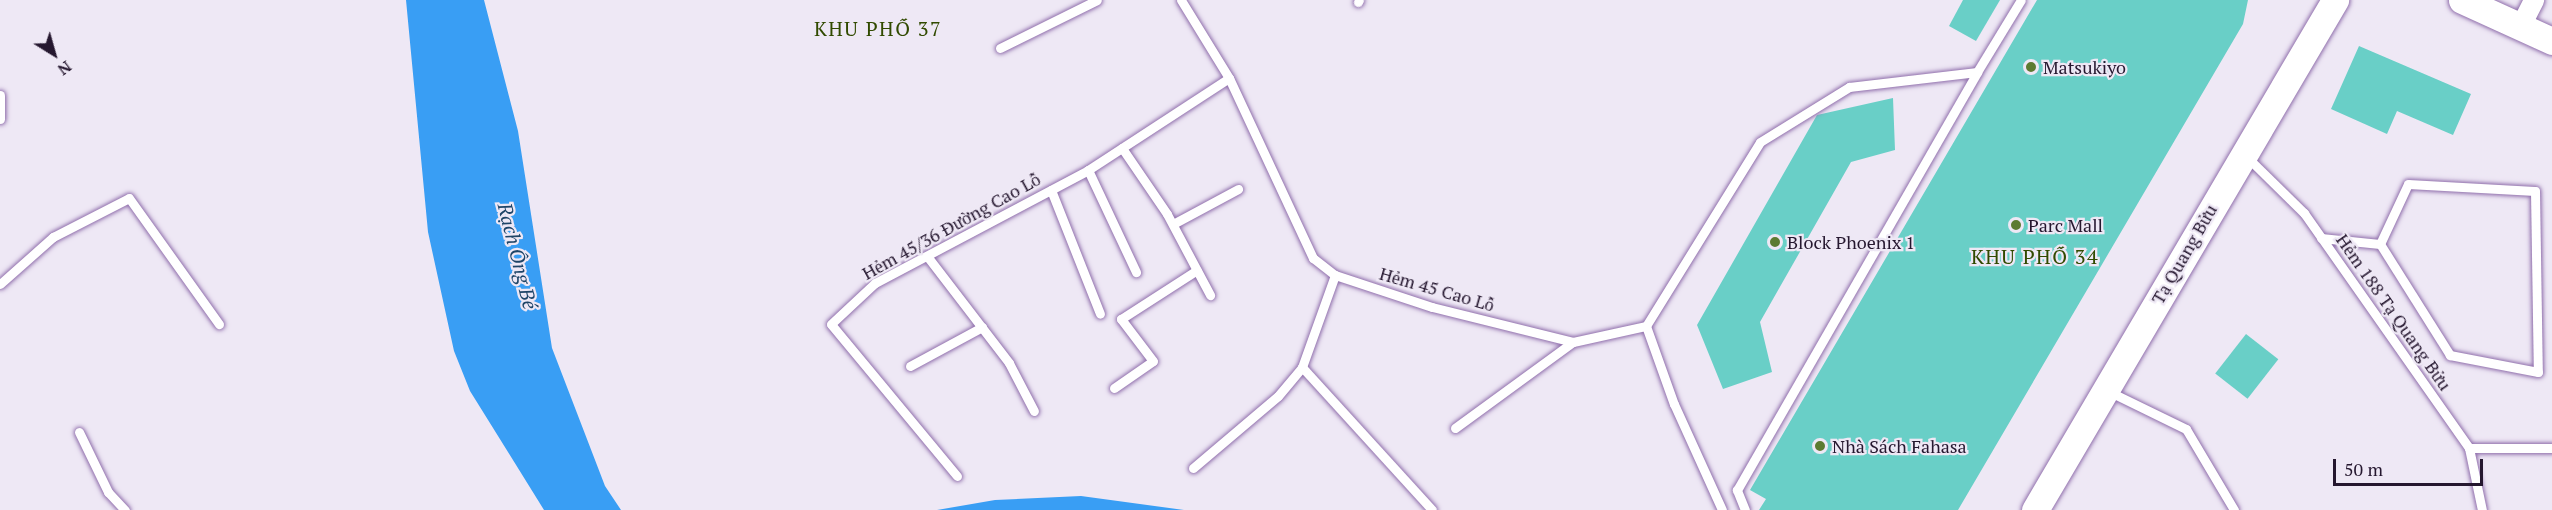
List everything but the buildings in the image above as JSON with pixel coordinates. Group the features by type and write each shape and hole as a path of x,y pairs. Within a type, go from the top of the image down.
{"main road":[{"name":"Tạ Quang Bửu","path":"2036,510 2243,153 2336,0"},
{"path":"2462,0 2552,41"}],"street":[{"path":"2521,26 2535,0"}],"lane":[{"path":"1000,48 1097,0"},
{"name":"Hẻm 45 Cao Lỗ","path":"1181,0 1229,78 1313,258 1335,275 1432,307 1573,342 1646,326"},
{"path":"1745,510 1737,490 1977,72 2021,0"},
{"path":"1722,510 1674,404 1646,326 1760,142 1849,87 1977,72"},
{"name":"Hẻm 45/36 Đường Cao Lỗ","path":"957,476 831,324 875,283 1088,170 1229,78"},
{"path":"0,95 0,119"},
{"path":"1122,148 1173,224 1210,295"},
{"name":"Hẻm 188 Tạ Quang Bửu","path":"2243,153 2304,213 2469,448 2482,510"},
{"path":"1088,170 1136,272"},
{"path":"2408,184 2535,191 2538,372 2451,355 2380,244 2408,184"},
{"path":"1173,224 1238,189"},
{"path":"1051,190 1100,314"},
{"path":"0,284 52,237 129,198 219,324"},
{"path":"2322,238 2380,244"},
{"path":"927,255 1009,363 1034,411"},
{"path":"1114,388 1153,362 1121,319 1197,270"},
{"path":"1193,468 1278,396 1302,367 1335,275"},
{"path":"910,366 982,327"},
{"path":"1455,428 1573,342"},
{"path":"1302,367 1432,510"},
{"path":"2105,390 2186,429 2234,510"},
{"path":"79,432 108,492 125,510"},
{"path":"2469,448 2552,448"}],"water":[{"name":"Rạch Ông Bé","path":"406,0 484,0 518,131 552,348 605,486 621,510 544,510 470,391 454,351 428,232"},
{"path":"1081,496 1184,510 937,510 995,500"}],"place":[{"name":"Matsukiyo","path":"2031,67"},
{"name":"Parc Mall","path":"2016,225"},
{"name":"Block Phoenix 1","path":"1775,242"},
{"name":"Nhà Sách Fahasa","path":"1820,446"}],"district":[{"name":"KHU PHỐ 37","path":"878,28"},
{"name":"KHU PHỐ 34","path":"2035,256"}]}
